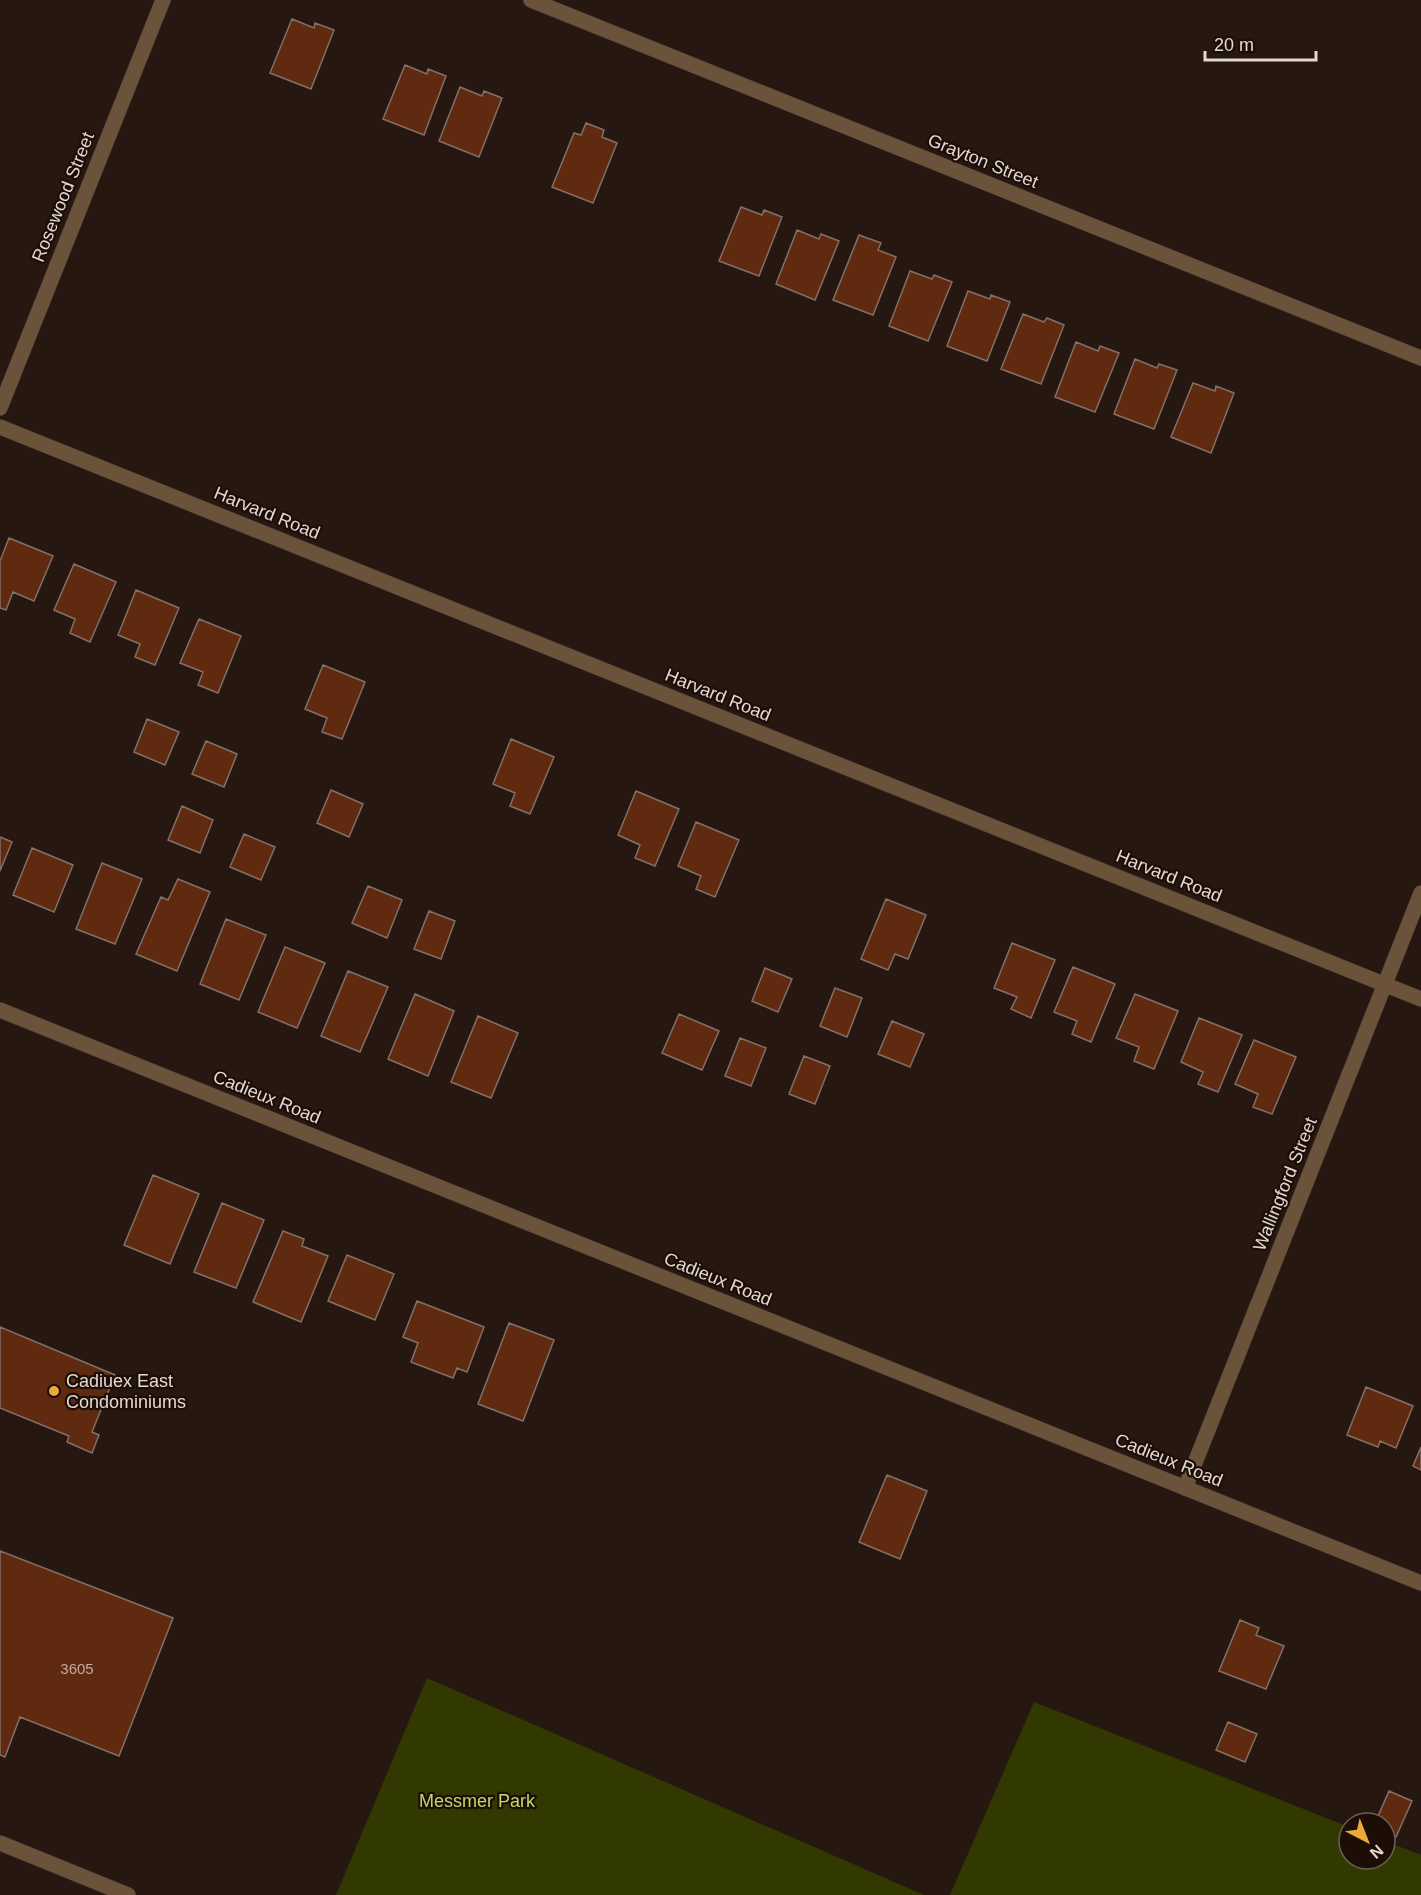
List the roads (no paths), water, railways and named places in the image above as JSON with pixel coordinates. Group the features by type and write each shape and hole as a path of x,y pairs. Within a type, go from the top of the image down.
{"street":[{"name":"Rosewood Street","path":"0,408 163,0"},
{"name":"Grayton Street","path":"531,0 1421,358"},
{"name":"Harvard Road","path":"0,427 1421,999"},
{"name":"Wallingford Street","path":"1185,1488 1421,894"},
{"name":"Cadieux Road","path":"0,1011 1421,1583"},
{"path":"0,1843 128,1895"}],"place":[{"name":"Cadiuex East Condominiums","path":"54,1391"}],"park label":[{"name":"Messmer Park","path":"477,1801"}]}
